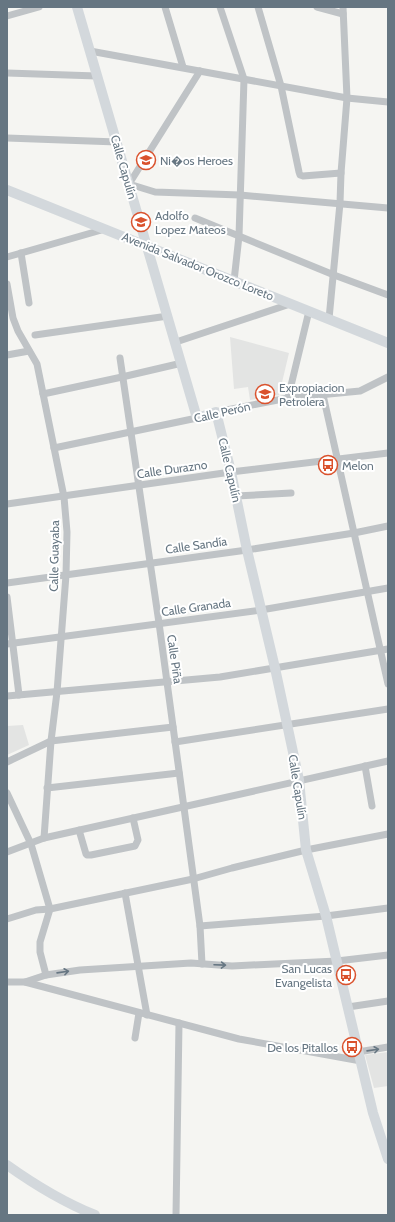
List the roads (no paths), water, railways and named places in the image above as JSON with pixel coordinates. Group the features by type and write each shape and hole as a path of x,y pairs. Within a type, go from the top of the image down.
{"street":[{"path":"7,16 39,7"},
{"name":"Calle Capulín","path":"77,7 197,418"},
{"path":"165,7 183,67"},
{"path":"220,7 244,79 239,236 234,281"},
{"path":"258,7 282,86 300,175 341,173"},
{"path":"317,7 343,11 347,98 340,203 329,319"},
{"path":"90,52 183,67 347,98 388,102"},
{"path":"200,71 129,184 155,192 240,195 388,208"},
{"path":"7,73 98,76"},
{"path":"7,138 117,142"},
{"name":"Avenida Salvador Orozco Loreto","path":"7,190 388,343"},
{"path":"195,218 388,296"},
{"path":"7,257 106,229"},
{"path":"21,253 29,303"},
{"name":"Calle Guayaba","path":"7,284 10,318 37,364 64,496 67,532 66,575 44,838"},
{"path":"176,342 290,304"},
{"path":"288,398 309,311"},
{"path":"35,335 168,316"},
{"path":"7,355 29,351"},
{"name":"Calle Piña","path":"120,358 132,432 167,682 200,926 202,964"},
{"path":"43,394 182,363"},
{"name":"Calle Perón","path":"54,448 197,418 216,412 288,398 360,391 388,377"},
{"path":"323,394 367,591 384,650 388,684"},
{"name":"Calle Capulín","path":"216,412 231,472 299,780 306,850 326,916 373,1113 388,1159"},
{"name":"Calle Durazno","path":"7,504 231,472 388,453"},
{"path":"236,496 292,493"},
{"name":"Calle Sandía","path":"7,583 247,550 388,526"},
{"name":"Calle Granada","path":"10,644 261,610 388,588"},
{"path":"7,597 10,644 19,695"},
{"path":"7,696 220,677 384,650"},
{"path":"175,742 388,709"},
{"path":"7,762 51,741 173,727"},
{"path":"7,852 44,838 388,761"},
{"path":"365,766 372,806"},
{"path":"47,788 179,773"},
{"path":"7,793 31,844 50,909 39,947 46,975"},
{"path":"79,830 87,855 136,846 138,840 134,818"},
{"path":"7,919 36,910 50,909 193,879 306,850 388,834"},
{"path":"125,893 147,1015"},
{"path":"200,926 326,916 388,908"},
{"path":"25,982 46,975 80,970 191,963 232,966 337,961 388,955"},
{"path":"7,982 25,982 239,1039 360,1057 388,1048"},
{"path":"348,1007 388,1001"},
{"path":"135,1038 139,1013"},
{"path":"176,1215 179,1023"},
{"path":"7,1165 47,1192 69,1204 95,1215"}],"place":[{"name":"Ni�os Heroes","path":"146,160"},
{"name":"Adolfo Lopez Mateos","path":"141,222"},
{"name":"Expropiacion Petrolera","path":"265,394"},
{"name":"Melon","path":"328,465"},
{"name":"San Lucas Evangelista","path":"346,975"},
{"name":"De los Pitallos","path":"352,1047"}]}
